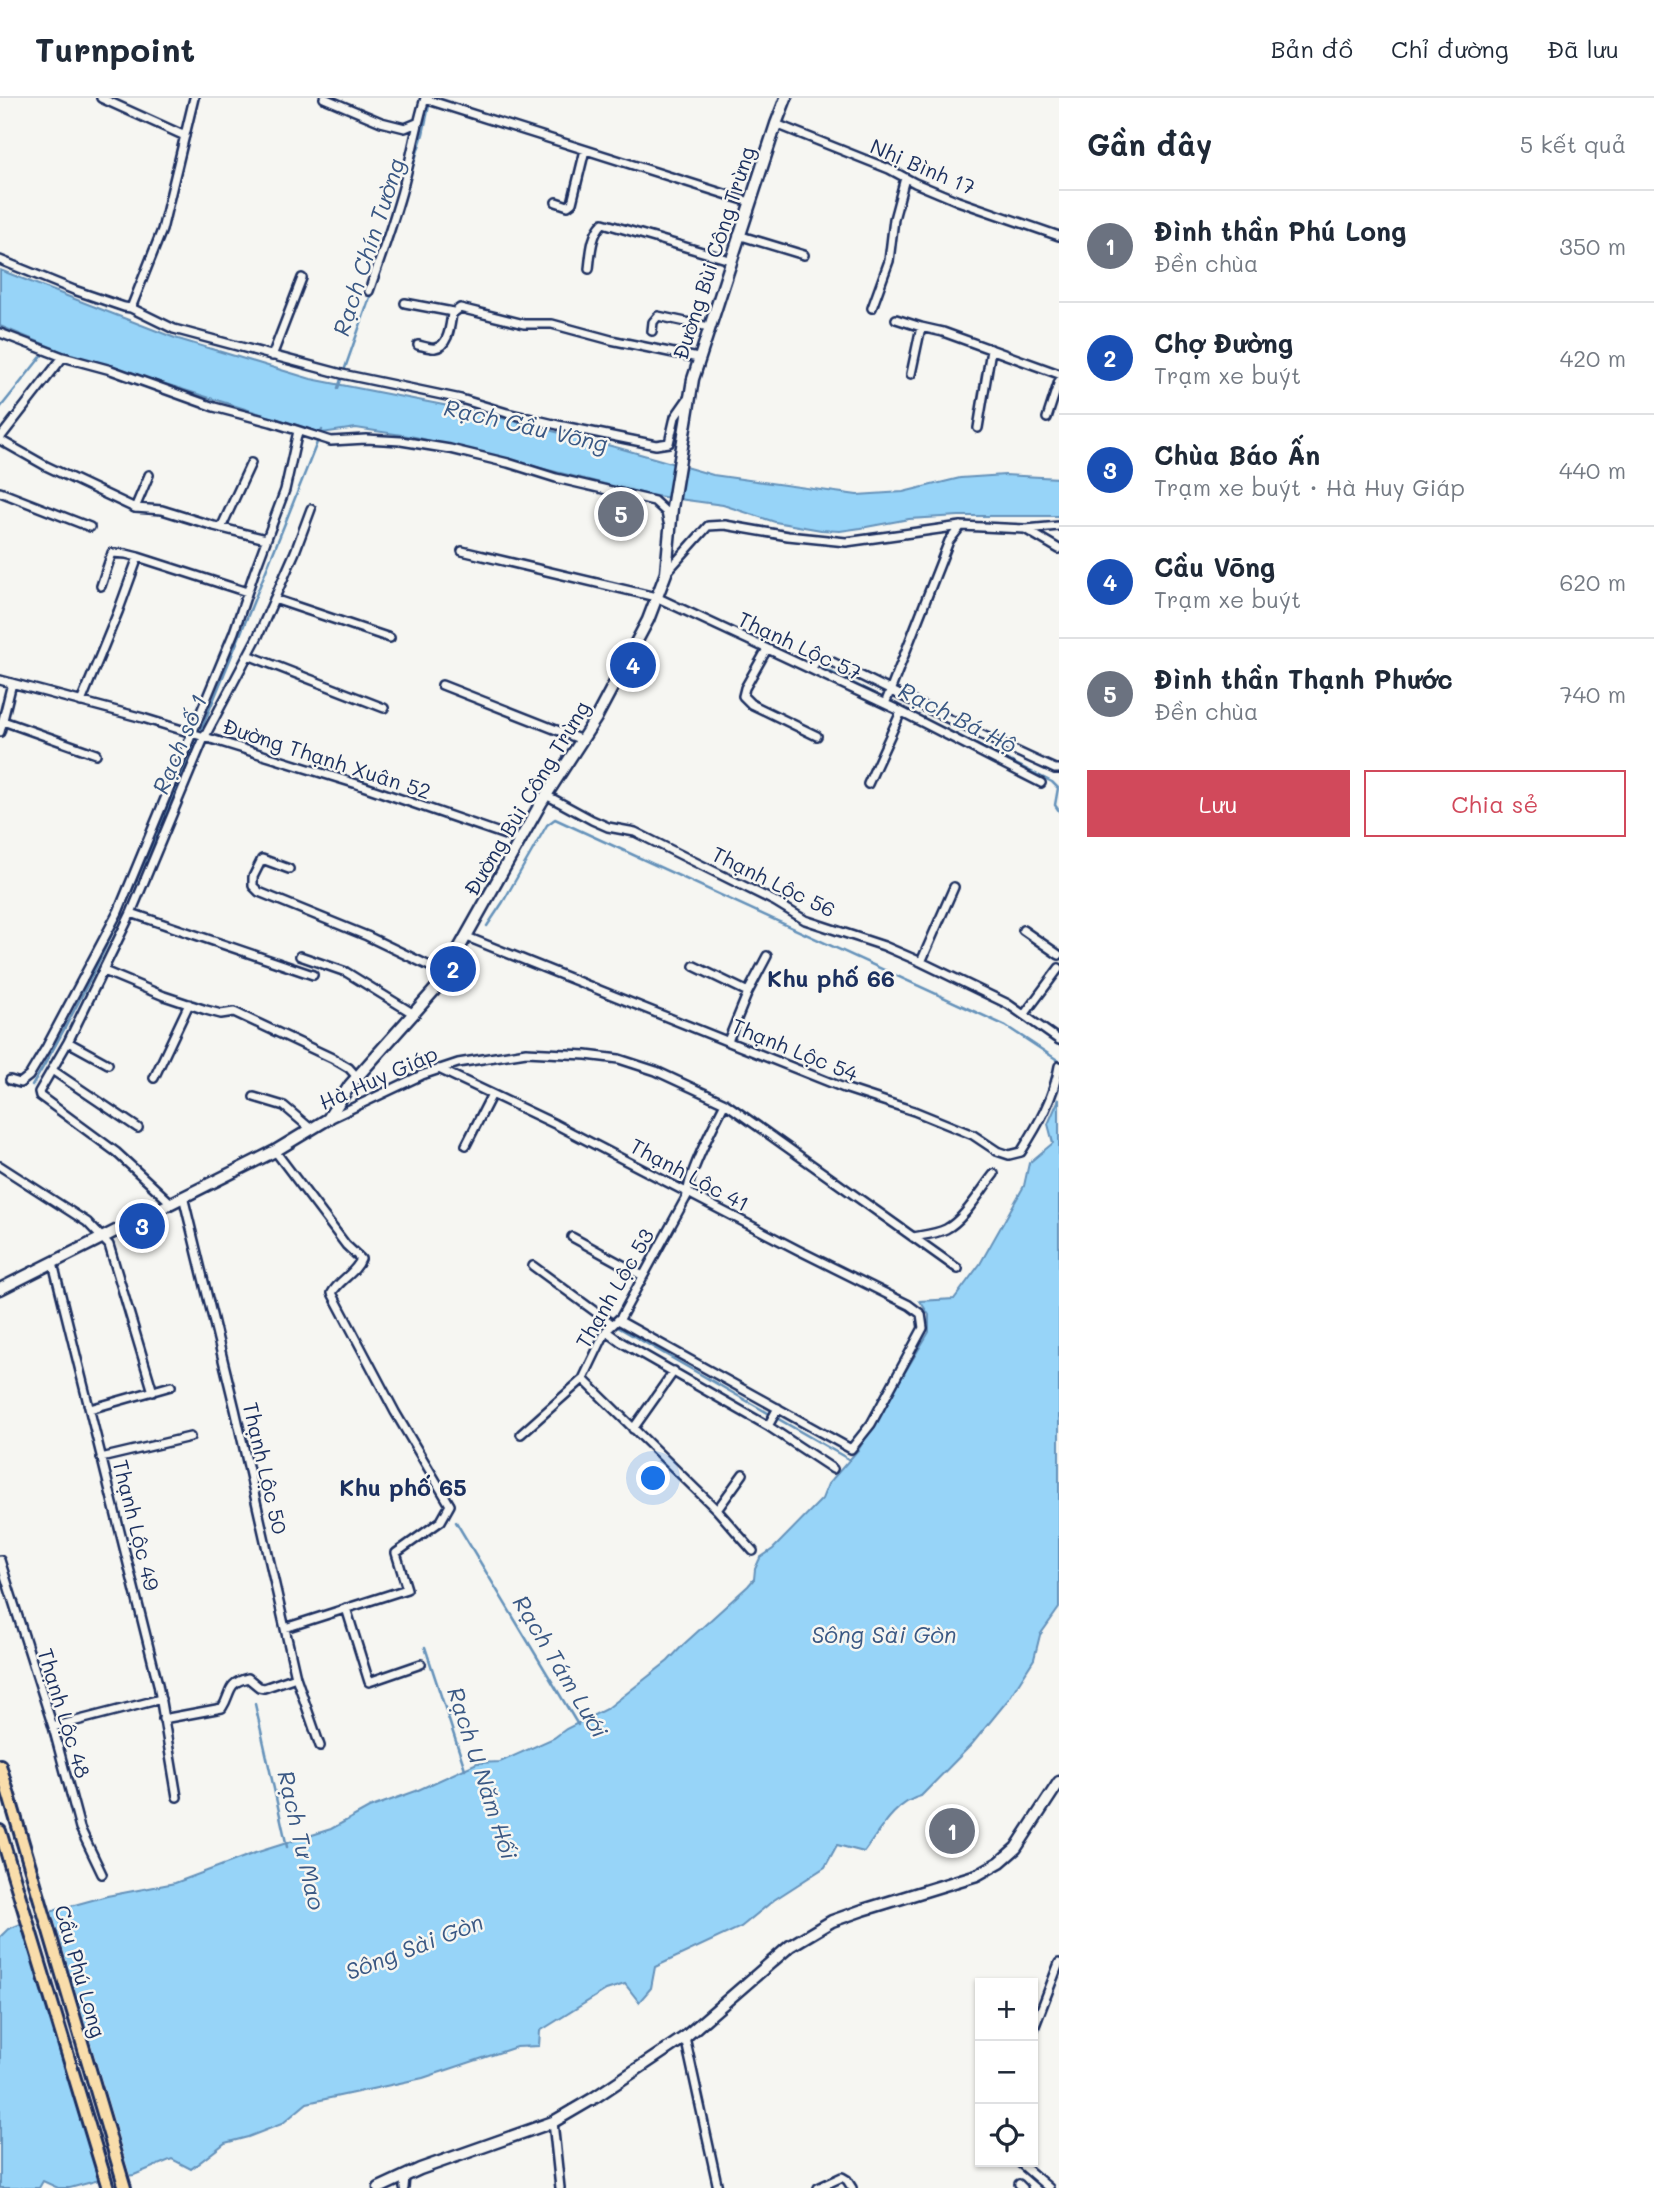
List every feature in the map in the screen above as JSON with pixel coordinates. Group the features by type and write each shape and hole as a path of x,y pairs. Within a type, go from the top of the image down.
{"main road":[{"name":"Cầu Phú Long","path":"0,1765 125,2188"},
{"name":"Cầu Phú Long","path":"0,1831 108,2188"}],"street":[{"path":"102,98 185,136"},
{"path":"131,308 162,230 194,98"},
{"path":"324,98 381,122 405,128 417,123"},
{"name":"Đường Bùi Công Trừng","path":"328,1119 357,1077 446,974 520,840 596,718 648,620 666,573 679,455 698,358 786,98"},
{"path":"369,291 400,199 425,99 750,202"},
{"name":"Nhị Bình 17","path":"776,124 889,169 958,201 1059,236"},
{"path":"556,202 568,205 572,203 585,150"},
{"path":"872,308 889,261 894,219 905,178"},
{"path":"589,269 592,244 597,228 603,223 730,260"},
{"path":"738,235 804,255"},
{"path":"0,260 74,290 131,308 174,329 345,375 656,445 669,443 676,417 690,396"},
{"path":"272,356 302,278"},
{"path":"405,303 453,312 460,308 524,324 552,324 611,340 698,358"},
{"path":"418,345 436,348 444,344 453,312"},
{"path":"652,331 653,322 658,316 709,327"},
{"path":"897,319 943,332 1059,374"},
{"path":"912,374 921,327"},
{"path":"0,333 214,407 331,441 401,440 450,449 654,501 666,512 670,529"},
{"path":"978,428 991,350"},
{"path":"63,357 0,439 46,466 135,508 162,510 266,539"},
{"path":"1046,418 1059,380"},
{"path":"10,1080 15,1083 25,1081 47,1046 118,912 234,632 285,490 298,431"},
{"path":"221,528 251,463"},
{"path":"135,508 149,475"},
{"path":"0,492 90,527"},
{"path":"171,1203 116,1152 40,1096 40,1089 68,1042 131,914 204,738 248,655 295,552 311,509"},
{"path":"666,573 708,526 725,525 788,536 846,541 961,526 1025,529 1059,526"},
{"path":"885,704 949,541 961,526"},
{"path":"1025,529 1059,550"},
{"name":"Thạnh Lộc 57","path":"462,551 656,597 885,704 1041,783"},
{"path":"101,586 112,554 126,554 247,592"},
{"path":"82,702 138,557"},
{"path":"274,599 390,638"},
{"path":"767,649 743,696 751,705 817,736"},
{"path":"248,655 384,708"},
{"path":"811,669 819,658 830,660 972,732 1059,769"},
{"name":"Đường Thạnh Xuân 52","path":"0,680 357,784 520,840"},
{"path":"0,732 12,683"},
{"path":"442,685 582,740"},
{"path":"868,784 901,712"},
{"path":"3,721 96,754"},
{"name":"Thạnh Lộc 56","path":"547,795 592,820 608,827 635,832 693,860 774,901 805,920 884,946 921,962 1008,1004 1059,1040"},
{"path":"289,869 262,859 253,877 253,886 259,892 368,936 446,974"},
{"path":"921,962 954,887"},
{"path":"131,914 313,975"},
{"path":"1023,930 1059,955"},
{"name":"Thạnh Lộc 54","path":"467,937 844,1088 914,1111 973,1135 997,1151 1009,1155 1021,1152 1040,1123 1057,1082 1059,1066"},
{"path":"300,956 346,972 414,1014"},
{"path":"728,1041 748,992 767,956"},
{"path":"694,966 748,992"},
{"path":"1024,1016 1059,968"},
{"path":"104,971 189,1004 221,1014 234,1012 332,1058 349,1068 357,1077"},
{"path":"154,1078 189,1004"},
{"path":"68,1042 108,1064"},
{"name":"Hà Huy Giáp","path":"0,1289 275,1151 328,1119 439,1069 506,1054 548,1052 620,1059 656,1071 725,1102 958,1269"},
{"name":"Thạnh Lộc 41","path":"439,1069 687,1191 909,1305 921,1314 923,1328 871,1424 851,1449 777,1408"},
{"path":"51,1070 138,1128"},
{"path":"466,1145 492,1094"},
{"path":"254,1097 284,1106 311,1129"},
{"name":"Thạnh Lộc 53","path":"521,1434 583,1379 606,1331 615,1322 643,1276 687,1191 725,1102"},
{"path":"275,1151 346,1245 361,1259 359,1265 337,1284 332,1293 395,1412 450,1505 441,1521 396,1553 407,1589 285,1628"},
{"path":"0,1166 87,1222 109,1245 153,1392"},
{"path":"914,1237 948,1228 958,1220 994,1174"},
{"name":"Thạnh Lộc 50","path":"183,1196 296,1677 320,1746"},
{"path":"572,1237 643,1276"},
{"name":"Thạnh Lộc 49","path":"53,1263 161,1699 177,1797"},
{"path":"533,1266 615,1322 777,1408 769,1425"},
{"path":"606,1331 769,1425 833,1469"},
{"path":"632,1429 674,1371"},
{"path":"583,1379 717,1510 753,1551"},
{"path":"90,1409 172,1386"},
{"path":"101,1458 190,1437"},
{"path":"717,1510 743,1474"},
{"name":"Thạnh Lộc 48","path":"0,1560 53,1727 80,1828 102,1874"},
{"path":"346,1608 369,1682 421,1664"},
{"path":"163,1718 222,1707 228,1691 243,1679 248,1678 259,1688 264,1688 296,1677"},
{"path":"53,1727 161,1699"},
{"path":"379,2188 553,2122 685,2037 790,1946 832,1921 977,1875 1000,1863 1016,1848 1059,1782"},
{"path":"1038,2018 1059,1963"},
{"path":"685,2037 718,2188"},
{"path":"553,2122 560,2188"},
{"path":"1025,2167 1049,2188"},
{"path":"404,2188 405,2176"},
{"path":"818,2188 842,2177 847,2179 852,2188"}],"water":[{"name":"Rạch Cầu Võng","path":"0,270 175,338 311,379 474,411 713,475 857,495 903,492 960,478 1005,475 1059,478 1059,516 959,516 909,519 840,531 821,530 775,522 723,505 649,495 415,437 356,428 322,433 63,352 0,326"},
{"name":"Sông Sài Gòn","path":"1059,1099 1059,1608 1040,1635 1034,1659 1008,1700 972,1744 921,1796 895,1811 864,1852 837,1845 825,1867 774,1900 741,1927 655,1967 651,1988 639,2002 625,1984 606,1990 540,2031 539,2046 516,2047 423,2078 307,2103 282,2124 225,2143 191,2169 172,2159 134,2175 70,2188 58,2188 43,2181 39,2188 0,2188 0,1937 8,1929 56,1910 107,1896 175,1883 255,1853 331,1829 369,1808 416,1791 477,1763 500,1762 554,1738 608,1708 668,1661 748,1586 754,1579 760,1558 773,1549 822,1499 828,1484 859,1449 929,1332 929,1315 920,1301 954,1299 980,1264 1024,1186 1029,1163 1053,1143 1048,1124"}],"pier":[{"path":"51,1908 131,2179 100,2184 21,1920"}],"waterway":[{"name":"Rạch Chín Tường","path":"408,182 430,101"},
{"name":"Rạch Chín Tường","path":"338,388 387,249"},
{"path":"0,408 44,353"},
{"name":"Rạch số 1","path":"32,1086 89,981 140,872 322,430"},
{"name":"Rạch Bá Hộ","path":"821,667 1052,782 1058,788 1055,805 1059,811"},
{"path":"487,926 547,825 555,819 1006,1026 1059,1061"},
{"path":"616,1326 850,1460"},
{"name":"Rạch Tám Lưới","path":"456,1522 578,1725"},
{"name":"Rạch U Năm Hối","path":"425,1647 465,1769"},
{"name":"Rạch Tư Mao","path":"255,1704 287,1847"}],"place":[{"name":"Đình thần Thạnh Phước","path":"621,514"},
{"name":"Cầu Võng","path":"633,665"},
{"name":"Chợ Đường","path":"453,969"},
{"name":"Chùa Báo Ấn","path":"142,1226"},
{"name":"Đình thần Phú Long","path":"952,1831"}],"district":[{"name":"Khu phố 66","path":"831,978"},
{"name":"Khu phố 65","path":"403,1487"}]}
